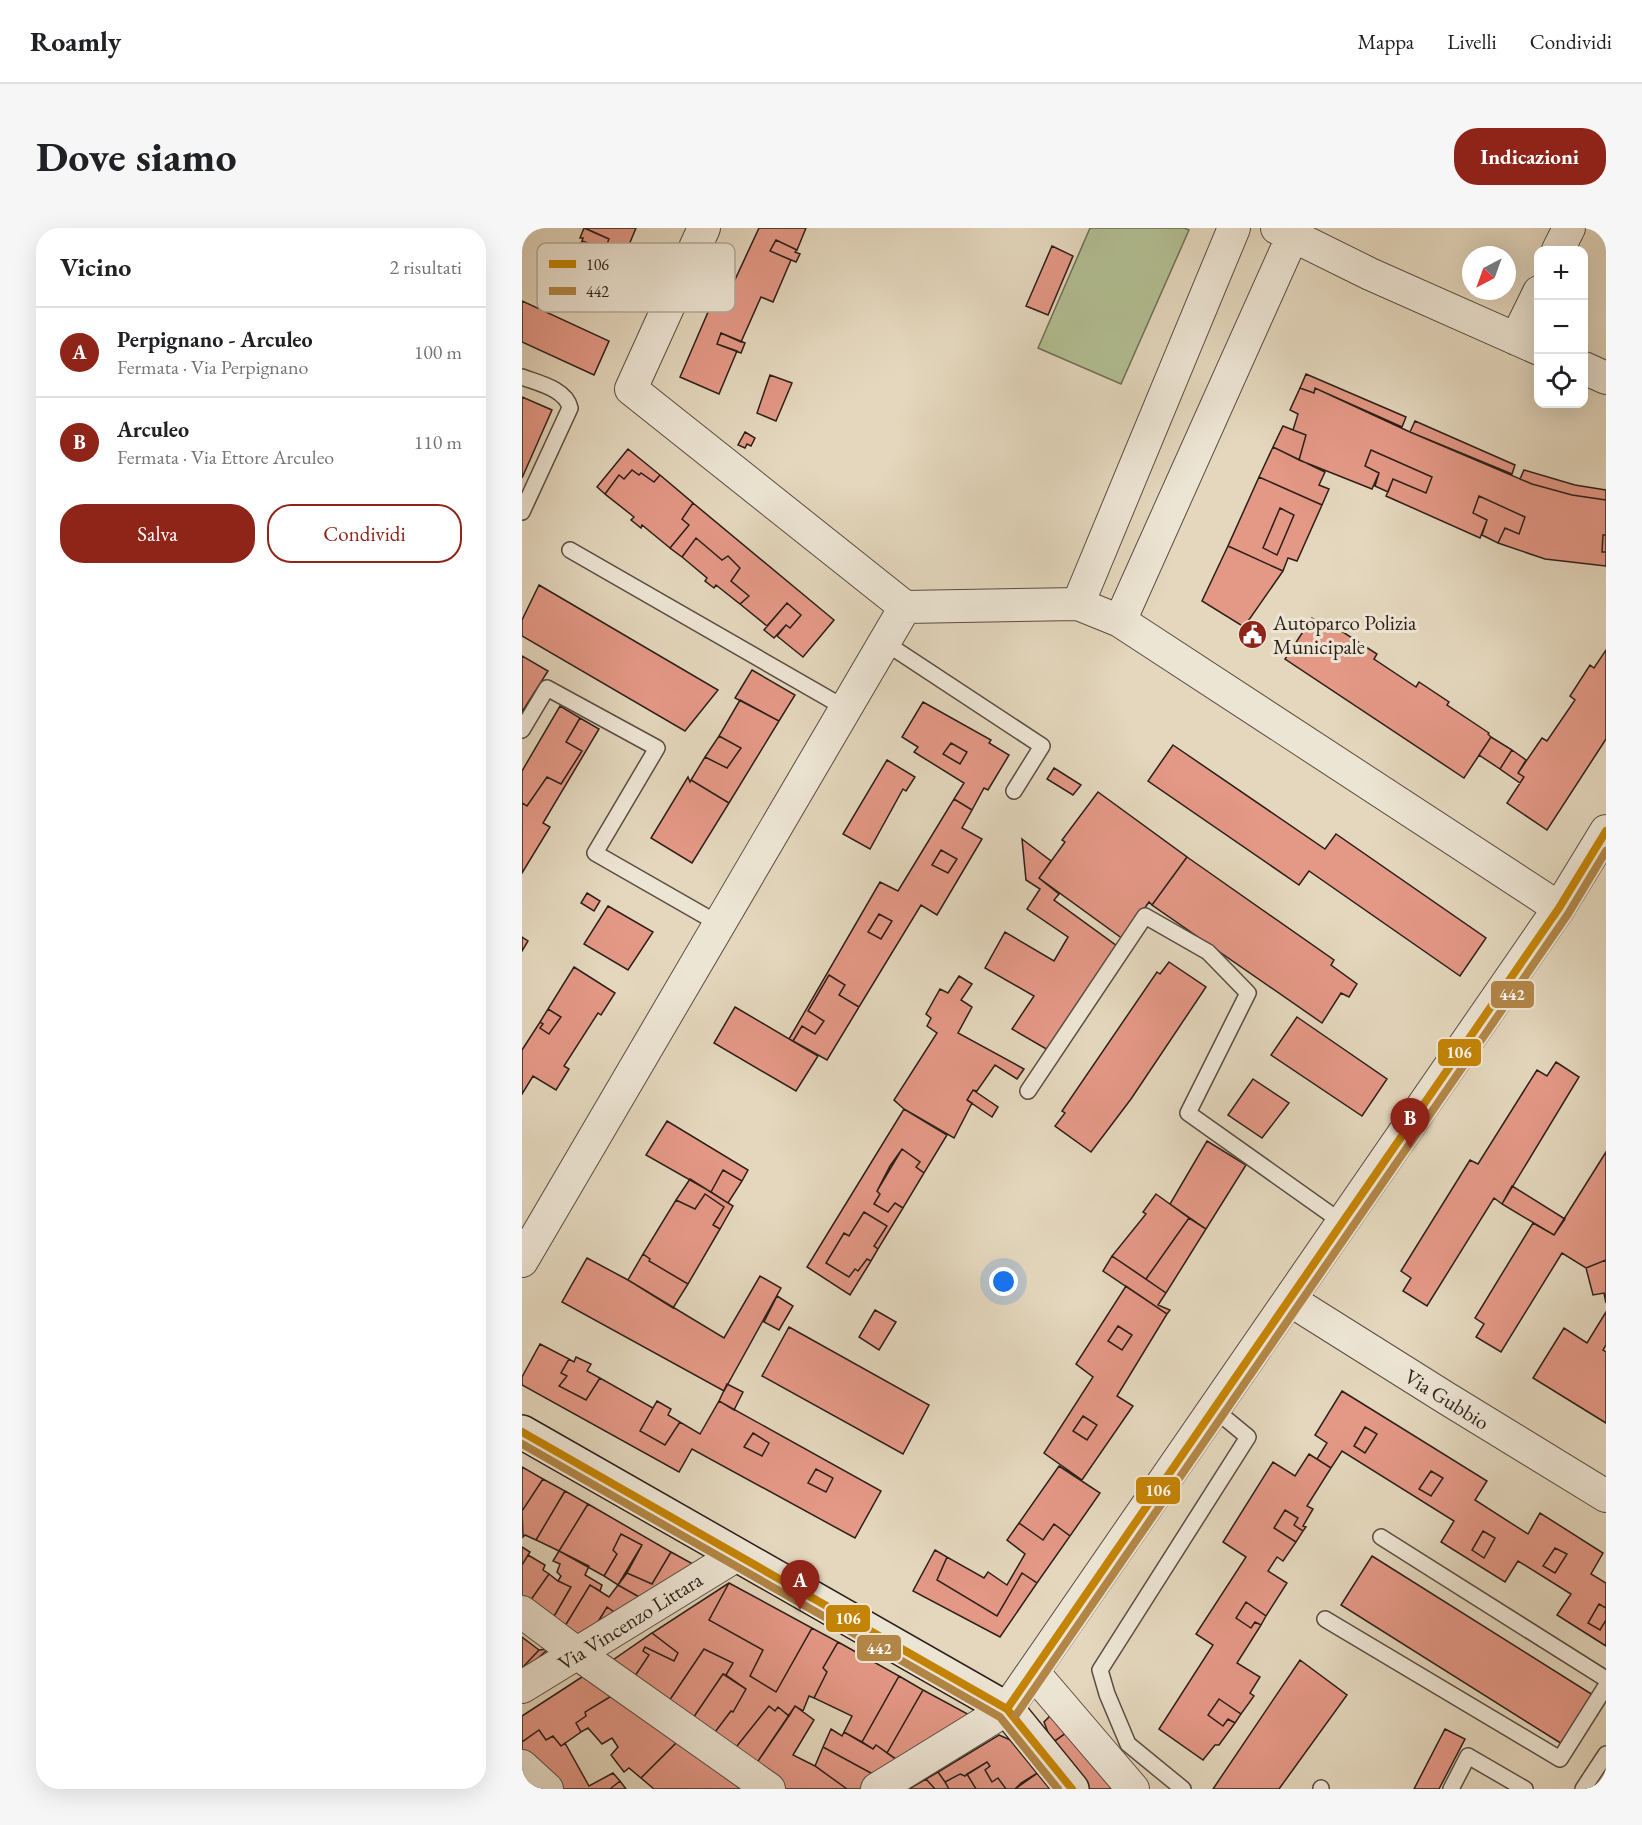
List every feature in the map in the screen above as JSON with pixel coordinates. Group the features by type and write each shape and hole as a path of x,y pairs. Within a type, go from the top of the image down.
{"street":[{"path":"697,243 704,228"},
{"path":"1078,604 1234,228"},
{"path":"1560,246 1569,228"},
{"path":"1120,621 1285,231 1370,274 1527,344 1537,300"},
{"path":"666,312 631,389 905,607 1078,604 1120,621 1559,908"},
{"path":"1588,370 1606,378"},
{"path":"522,1261 905,607"},
{"path":"877,1789 1007,1709 1559,908 1606,831"},
{"name":"Via Gubbio","path":"1290,1300 1606,1496"},
{"path":"522,1432 1007,1709 1072,1789"},
{"name":"Via Vincenzo Littara","path":"522,1687 737,1555"},
{"path":"522,1612 769,1789"},
{"path":"1033,1672 1133,1789"},
{"path":"522,1766 546,1789"}],"lane":[{"path":"522,377 559,393 568,401 570,408 522,512"},
{"path":"570,550 845,708"},
{"path":"884,642 1042,746 1014,791"},
{"path":"522,730 548,688 657,748 595,853 719,924"},
{"path":"1028,1091 1145,916 1209,952 1248,993 1188,1113 1343,1223"},
{"path":"1183,1789 1128,1743 1107,1694 1100,1670 1248,1437 1214,1409"},
{"path":"1381,1537 1606,1678"},
{"path":"1325,1619 1560,1760 1606,1686"},
{"path":"1583,1789 1606,1754"},
{"path":"1451,1789 1468,1756 1525,1789"}],"green space":[{"path":"1090,228 1184,228 1189,230 1121,384 1038,348"}],"building":[{"path":"584,228 609,239 607,243 588,243 580,238"},
{"path":"636,228 630,243 607,243 609,239 587,229"},
{"path":"759,228 806,228 797,250 776,240 770,251 791,260 773,302 761,297 741,342 721,333 717,344 737,351 719,394 680,377 708,312 735,312 735,280"},
{"path":"776,240 797,250 795,252 800,254 796,262 770,251"},
{"path":"1052,246 1073,256 1048,315 1026,306"},
{"path":"522,301 537,308 537,312 546,312 609,341 594,375 522,342"},
{"path":"721,333 745,343 741,353 717,344"},
{"path":"1306,374 1406,417 1402,427 1315,388 1314,393 1300,388"},
{"path":"770,375 792,383 776,421 757,413"},
{"path":"1300,388 1314,393 1315,388 1410,432 1532,484 1572,495 1606,500 1606,535 1603,535 1602,552 1606,552 1606,566 1545,559 1498,543 1505,528 1519,534 1525,517 1479,496 1473,513 1487,520 1480,538 1386,496 1393,479 1426,493 1432,477 1371,450 1365,466 1379,473 1372,489 1299,460 1306,435 1293,430 1298,414 1290,410"},
{"path":"522,397 552,410 522,478"},
{"path":"1415,421 1515,465 1512,474 1410,432"},
{"path":"1283,426 1306,435 1299,460 1273,447"},
{"path":"745,432 755,438 751,446 747,444 745,448 738,445"},
{"path":"1273,447 1325,472 1319,485 1329,489 1322,505 1259,477"},
{"path":"628,449 660,475 654,482 632,470 624,479 619,475 605,494 597,487"},
{"path":"1371,450 1432,477 1426,493 1393,479 1388,492 1375,486 1379,473 1365,466"},
{"path":"632,470 654,482 660,475 693,503 682,519 689,525 670,548 642,525 641,528 631,520 634,517 605,494 619,475 624,479"},
{"path":"1524,470 1575,485 1606,490 1606,500 1572,495 1532,484 1520,479"},
{"path":"1259,477 1322,505 1297,561 1288,558 1283,571 1228,546","holes":["1280,508 1294,515 1277,555 1263,548"]},
{"path":"1479,496 1525,517 1519,534 1505,528 1498,543 1482,535 1487,520 1473,513"},
{"path":"693,503 834,620 803,657 777,636 786,625 790,628 801,615 787,603 767,626 740,604 749,596 731,581 740,568 728,556 722,560 696,538 682,557 670,548 689,525 682,519"},
{"path":"1280,508 1294,515 1277,555 1263,548"},
{"path":"1603,535 1606,535 1606,552 1602,552"},
{"path":"696,538 722,560 728,556 740,568 731,581 749,596 740,604 716,585 714,588 705,581 707,578 682,557"},
{"path":"1228,546 1283,571 1244,627 1202,601"},
{"path":"539,585 718,690 685,731 522,636 522,620"},
{"path":"787,603 801,615 790,628 786,625 774,638 764,630"},
{"path":"1312,618 1326,628 1329,623 1377,654 1374,659 1416,687 1419,682 1449,702 1447,705 1489,733 1491,737 1464,778 1285,659"},
{"path":"1606,650 1606,739 1547,830 1507,803 1524,777 1518,773 1542,738 1547,741 1575,700 1570,696 1590,665 1594,668"},
{"path":"522,656 548,671 522,712"},
{"path":"752,670 795,695 779,721 735,698"},
{"path":"740,700 779,721 729,803 691,780 705,757 727,768 741,748 719,736"},
{"path":"923,702 991,740 989,743 1009,755 988,790 984,788 972,810 954,799 964,783 914,752 918,747 902,737","holes":["951,743 967,752 960,764 943,754"]},
{"path":"560,706 580,718 566,742 582,751 561,784 547,777 527,806 522,803 522,771"},
{"path":"580,718 599,729 543,823 550,827 522,873 522,803 527,806 547,777 561,784 582,751 566,742"},
{"path":"719,736 741,748 727,768 705,757"},
{"path":"1491,737 1512,750 1500,769 1479,755"},
{"path":"951,743 967,752 960,764 943,754"},
{"path":"1173,745 1325,849 1336,834 1486,938 1460,976 1309,871 1299,885 1148,781"},
{"path":"1512,750 1526,760 1518,773 1524,777 1520,783 1500,769"},
{"path":"887,760 915,777 906,791 903,789 870,849 843,834"},
{"path":"1054,768 1081,785 1073,795 1047,779"},
{"path":"688,777 690,782 691,780 729,803 692,863 651,838"},
{"path":"1098,792 1187,857 1152,905 1149,902 1123,939 1039,878 1065,842 1062,840"},
{"path":"954,799 972,810 962,828 982,839 937,915 921,905 859,1007 839,995 845,985 829,975 808,1011 824,1021 815,1034 802,1026 793,1041 789,1039 880,882 898,891","holes":["941,850 957,859 948,873 932,865","879,914 892,921 881,939 868,932"]},
{"path":"1022,839 1051,861 1039,878 1059,894 1054,900 1117,946 1048,1050 1012,1029 1034,996 985,968 1005,932 1054,961 1068,937 1027,909 1040,889 1026,880"},
{"path":"941,850 957,859 948,873 932,865"},
{"path":"1187,857 1334,960 1331,965 1357,984 1349,997 1341,993 1322,1023 1152,905"},
{"path":"587,893 600,901 594,911 581,903"},
{"path":"608,906 653,932 628,970 584,944"},
{"path":"879,914 892,921 881,939 868,932"},
{"path":"522,937 528,941 522,951"},
{"path":"1169,962 1206,987 1131,1099 1091,1152 1055,1126 1065,1113 1062,1111 1157,972 1160,974"},
{"path":"574,967 615,993 601,1015 598,1013 564,1066 569,1069 556,1090 533,1076 522,1094 522,1050 540,1022 543,1024 540,1028 549,1034 561,1017 548,1009"},
{"path":"829,975 845,985 839,995 859,1007 827,1060 793,1041 802,1026 815,1034 824,1021 808,1011"},
{"path":"959,976 972,984 961,1000 972,1007 958,1033 1024,1069 1017,1079 995,1065 977,1091 973,1090 967,1100 972,1103 954,1138 904,1109 894,1100 937,1033 927,1026 931,1018 926,1014 940,989 948,993"},
{"path":"735,1007 818,1056 796,1091 714,1043"},
{"path":"548,1009 561,1017 549,1034 540,1028 543,1024 540,1022"},
{"path":"1297,1017 1387,1079 1362,1116 1271,1055"},
{"path":"1556,1062 1579,1077 1502,1204 1494,1198 1427,1306 1403,1291 1411,1278 1401,1271 1470,1160 1478,1164 1537,1070 1547,1076"},
{"path":"1253,1079 1289,1103 1262,1138 1228,1115"},
{"path":"973,1090 998,1107 992,1117 967,1100"},
{"path":"904,1109 947,1135 924,1173 916,1167 920,1162 902,1149 890,1166 877,1191 880,1194 874,1204 888,1212 895,1203 903,1208 878,1249 874,1246 887,1226 864,1212 849,1236 844,1233 826,1263 849,1277 855,1269 858,1271 867,1259 871,1261 850,1295 807,1267"},
{"path":"667,1121 748,1170 742,1181 723,1170 711,1192 646,1155"},
{"path":"1207,1141 1246,1165 1206,1229 1170,1204"},
{"path":"902,1149 920,1162 916,1167 924,1173 903,1208 895,1203 888,1212 874,1204 880,1194 877,1191"},
{"path":"1606,1152 1606,1260 1586,1268 1562,1253 1501,1352 1476,1337 1484,1324 1475,1318 1533,1223 1554,1235"},
{"path":"723,1170 742,1181 728,1203 711,1192"},
{"path":"690,1179 733,1206 720,1229 713,1225 724,1207 705,1194 695,1209 676,1200"},
{"path":"1512,1186 1565,1219 1554,1235 1502,1204"},
{"path":"705,1194 724,1207 713,1225 720,1229 688,1284 649,1261 650,1259 643,1254 676,1200 695,1209"},
{"path":"1156,1194 1189,1218 1146,1279 1112,1256 1146,1214 1143,1212"},
{"path":"864,1212 887,1226 874,1246 878,1249 871,1261 867,1259 858,1271 855,1269 849,1277 826,1263 844,1233 849,1236"},
{"path":"1189,1218 1206,1229 1166,1293 1146,1279"},
{"path":"643,1254 650,1259 649,1261 688,1284 673,1308 628,1280"},
{"path":"1112,1256 1166,1293 1158,1305 1170,1310 1167,1314 1103,1271"},
{"path":"587,1258 724,1338 760,1276 781,1288 724,1391 562,1302"},
{"path":"1606,1260 1606,1303 1604,1293 1593,1295 1586,1268"},
{"path":"1126,1286 1167,1314 1117,1396 1133,1406 1082,1480 1044,1453 1093,1377 1076,1364","holes":["1118,1326 1132,1335 1122,1350 1108,1341","1083,1416 1097,1425 1087,1440 1073,1431"]},
{"path":"777,1296 793,1306 779,1330 764,1322"},
{"path":"875,1310 896,1322 879,1350 859,1337"},
{"path":"1606,1312 1606,1345 1603,1350 1606,1352 1606,1423 1533,1378 1564,1328 1587,1343"},
{"path":"1118,1326 1132,1335 1122,1350 1108,1341"},
{"path":"789,1327 929,1405 903,1454 762,1376"},
{"path":"540,1344 569,1359 561,1373 567,1376 559,1386 586,1400 600,1378 653,1408 640,1431 665,1445 680,1422 700,1434 719,1401 881,1491 855,1538 692,1449 679,1472 522,1385 522,1377","holes":["753,1433 769,1443 762,1456 744,1447","816,1469 833,1478 826,1492 808,1483"]},
{"path":"576,1357 591,1364 587,1371 600,1378 586,1400 559,1386 567,1376 561,1373 569,1359 574,1362"},
{"path":"727,1384 743,1392 734,1410 719,1401"},
{"path":"1342,1391 1487,1481 1475,1500 1528,1534 1540,1513 1603,1553 1591,1574 1606,1583 1606,1608 1599,1604 1588,1623 1600,1630 1606,1620 1606,1646 1557,1615 1571,1594 1518,1561 1505,1582 1441,1542 1454,1521 1342,1451 1331,1468 1317,1459 1327,1443 1315,1435","holes":["1365,1427 1377,1434 1365,1453 1354,1446","1431,1471 1443,1478 1431,1496 1419,1489","1483,1531 1495,1538 1484,1558 1472,1550","1555,1548 1567,1554 1555,1573 1543,1566"]},
{"path":"657,1401 671,1409 668,1415 680,1422 665,1445 640,1431"},
{"path":"1083,1416 1097,1425 1087,1440 1073,1431"},
{"path":"1365,1427 1377,1434 1365,1453 1354,1446"},
{"path":"753,1433 769,1443 762,1456 744,1447"},
{"path":"1309,1454 1331,1468 1307,1506 1313,1509 1303,1526 1306,1527 1303,1531 1294,1525 1298,1518 1285,1510 1274,1528 1296,1542 1283,1561 1277,1557 1268,1571 1287,1583 1266,1616 1246,1602 1236,1618 1251,1628 1255,1622 1261,1625 1237,1663 1260,1677 1250,1693 1254,1696 1241,1714 1219,1699 1208,1715 1223,1726 1228,1719 1235,1723 1219,1745 1215,1745 1203,1760 1159,1729 1213,1645 1196,1634 1246,1557 1223,1542 1273,1462 1295,1476"},
{"path":"1059,1466 1100,1493 1070,1536 1054,1524 1043,1540 1019,1523"},
{"path":"522,1467 543,1479 522,1511"},
{"path":"816,1469 833,1478 826,1492 808,1483"},
{"path":"1431,1471 1443,1478 1431,1496 1419,1489"},
{"path":"543,1479 565,1491 536,1540 525,1535 523,1537 522,1511"},
{"path":"565,1491 588,1504 559,1551 536,1540"},
{"path":"588,1504 671,1552 652,1584 627,1573 642,1545 621,1534 613,1550 617,1554 604,1576 559,1551"},
{"path":"1285,1510 1298,1518 1294,1525 1303,1531 1296,1542 1274,1528"},
{"path":"1019,1523 1043,1540 1054,1524 1070,1536 1037,1583 1022,1573 997,1616 937,1580 947,1557 984,1578 988,1572 1007,1585 1025,1554 1007,1540"},
{"path":"1483,1531 1495,1538 1484,1558 1472,1550"},
{"path":"621,1534 642,1545 618,1585 604,1576 617,1554 613,1550"},
{"path":"522,1547 530,1552 522,1565"},
{"path":"1555,1548 1567,1554 1555,1573 1543,1566"},
{"path":"935,1550 947,1557 937,1580 997,1616 1022,1573 1037,1583 1000,1637 913,1591"},
{"path":"559,1551 589,1566 585,1575 602,1585 600,1591 590,1585 565,1626 553,1618 571,1587 558,1581 561,1576 557,1572 560,1564 553,1561"},
{"path":"671,1552 702,1569 648,1602 618,1585 627,1573 652,1584"},
{"path":"528,1555 545,1565 543,1570 549,1574 530,1601 522,1596 522,1565"},
{"path":"1372,1556 1593,1695 1562,1744 1341,1605"},
{"path":"549,1574 571,1587 553,1618 530,1601"},
{"path":"729,1583 709,1620 763,1650 750,1676 776,1692 812,1628 838,1642 823,1668 827,1672 814,1698 809,1696 803,1711 795,1706 789,1716 778,1707 775,1711 769,1706 733,1751 712,1736 731,1711 733,1712 746,1689 726,1675 733,1663 704,1649 667,1704 633,1679 649,1655 643,1651 645,1647 674,1661 678,1653 652,1633"},
{"path":"729,1583 812,1628 776,1692 750,1676 763,1650 709,1620"},
{"path":"590,1585 609,1597 618,1585 648,1602 623,1618 607,1607 586,1641 565,1626"},
{"path":"1246,1602 1266,1616 1261,1625 1255,1622 1251,1628 1236,1618"},
{"path":"1599,1604 1606,1608 1606,1620 1600,1630 1588,1623"},
{"path":"607,1607 623,1618 588,1640"},
{"path":"652,1633 678,1653 674,1661 645,1647 643,1651 649,1655 633,1679 610,1662"},
{"path":"522,1637 539,1650 522,1668"},
{"path":"838,1642 899,1676 862,1742 844,1732 852,1716 814,1698 827,1672 823,1668"},
{"path":"548,1649 522,1673 522,1668 539,1650"},
{"path":"704,1649 733,1663 691,1721 667,1704"},
{"path":"1300,1660 1347,1695 1279,1789 1213,1789"},
{"path":"723,1674 746,1689 733,1712 731,1711 712,1736 691,1721"},
{"path":"585,1675 613,1695 585,1712 586,1716 576,1723 581,1732 561,1746 553,1736 546,1740 539,1730 522,1742 522,1716"},
{"path":"899,1676 923,1690 887,1753 876,1745 873,1749 862,1742"},
{"path":"923,1690 975,1718 903,1764 887,1753"},
{"path":"613,1695 677,1742 641,1778 629,1768 624,1772 611,1755 618,1747 612,1738 602,1744 588,1728 581,1732 576,1723 586,1716 585,1712"},
{"path":"1219,1699 1241,1714 1235,1723 1228,1719 1223,1726 1208,1715"},
{"path":"769,1706 775,1711 778,1707 789,1716 754,1767 733,1751"},
{"path":"795,1706 814,1720 793,1755 815,1766 847,1789 785,1789 754,1767"},
{"path":"1055,1711 1070,1730 1052,1743 1044,1722"},
{"path":"831,1729 842,1736 844,1732 873,1749 876,1745 903,1764 880,1778 823,1747"},
{"path":"1445,1729 1465,1739 1439,1789 1414,1789"},
{"path":"539,1730 546,1740 553,1736 561,1746 565,1743 589,1786 613,1773 620,1781 610,1789 561,1789 522,1752 522,1742"},
{"path":"1070,1730 1119,1789 1089,1789 1052,1743"},
{"path":"999,1735 1015,1742 1039,1772 1015,1789 1006,1789 998,1778 992,1782 985,1770 990,1766 987,1762 965,1776 960,1774 945,1782 938,1772"},
{"path":"677,1742 741,1789 654,1789 641,1778"},
{"path":"823,1747 880,1778 863,1789 847,1789 815,1766"},
{"path":"987,1762 990,1766 985,1770 992,1782 998,1778 1006,1789 976,1789 967,1774"},
{"path":"938,1772 949,1789 935,1789 926,1779"},
{"path":"1039,1772 1053,1789 1015,1789 1021,1783"},
{"path":"960,1774 965,1776 967,1774 976,1789 949,1789 945,1782"},
{"path":"926,1779 935,1789 909,1789"},
{"path":"620,1781 626,1789 610,1789"}],"transit line":[{"name":"106","path":"1007,1709 1559,908 1606,831"},
{"name":"442","path":"1016,1715 1568,914 1606,851"},
{"name":"106","path":"522,1432 1007,1709 1072,1789"},
{"name":"442","path":"522,1444 1000,1717 1058,1789"}],"place":[{"name":"Autoparco Polizia Municipale","path":"1252,634"},
{"name":"Arculeo","path":"1410,1148"},
{"name":"Perpignano - Arculeo","path":"800,1610"}]}
